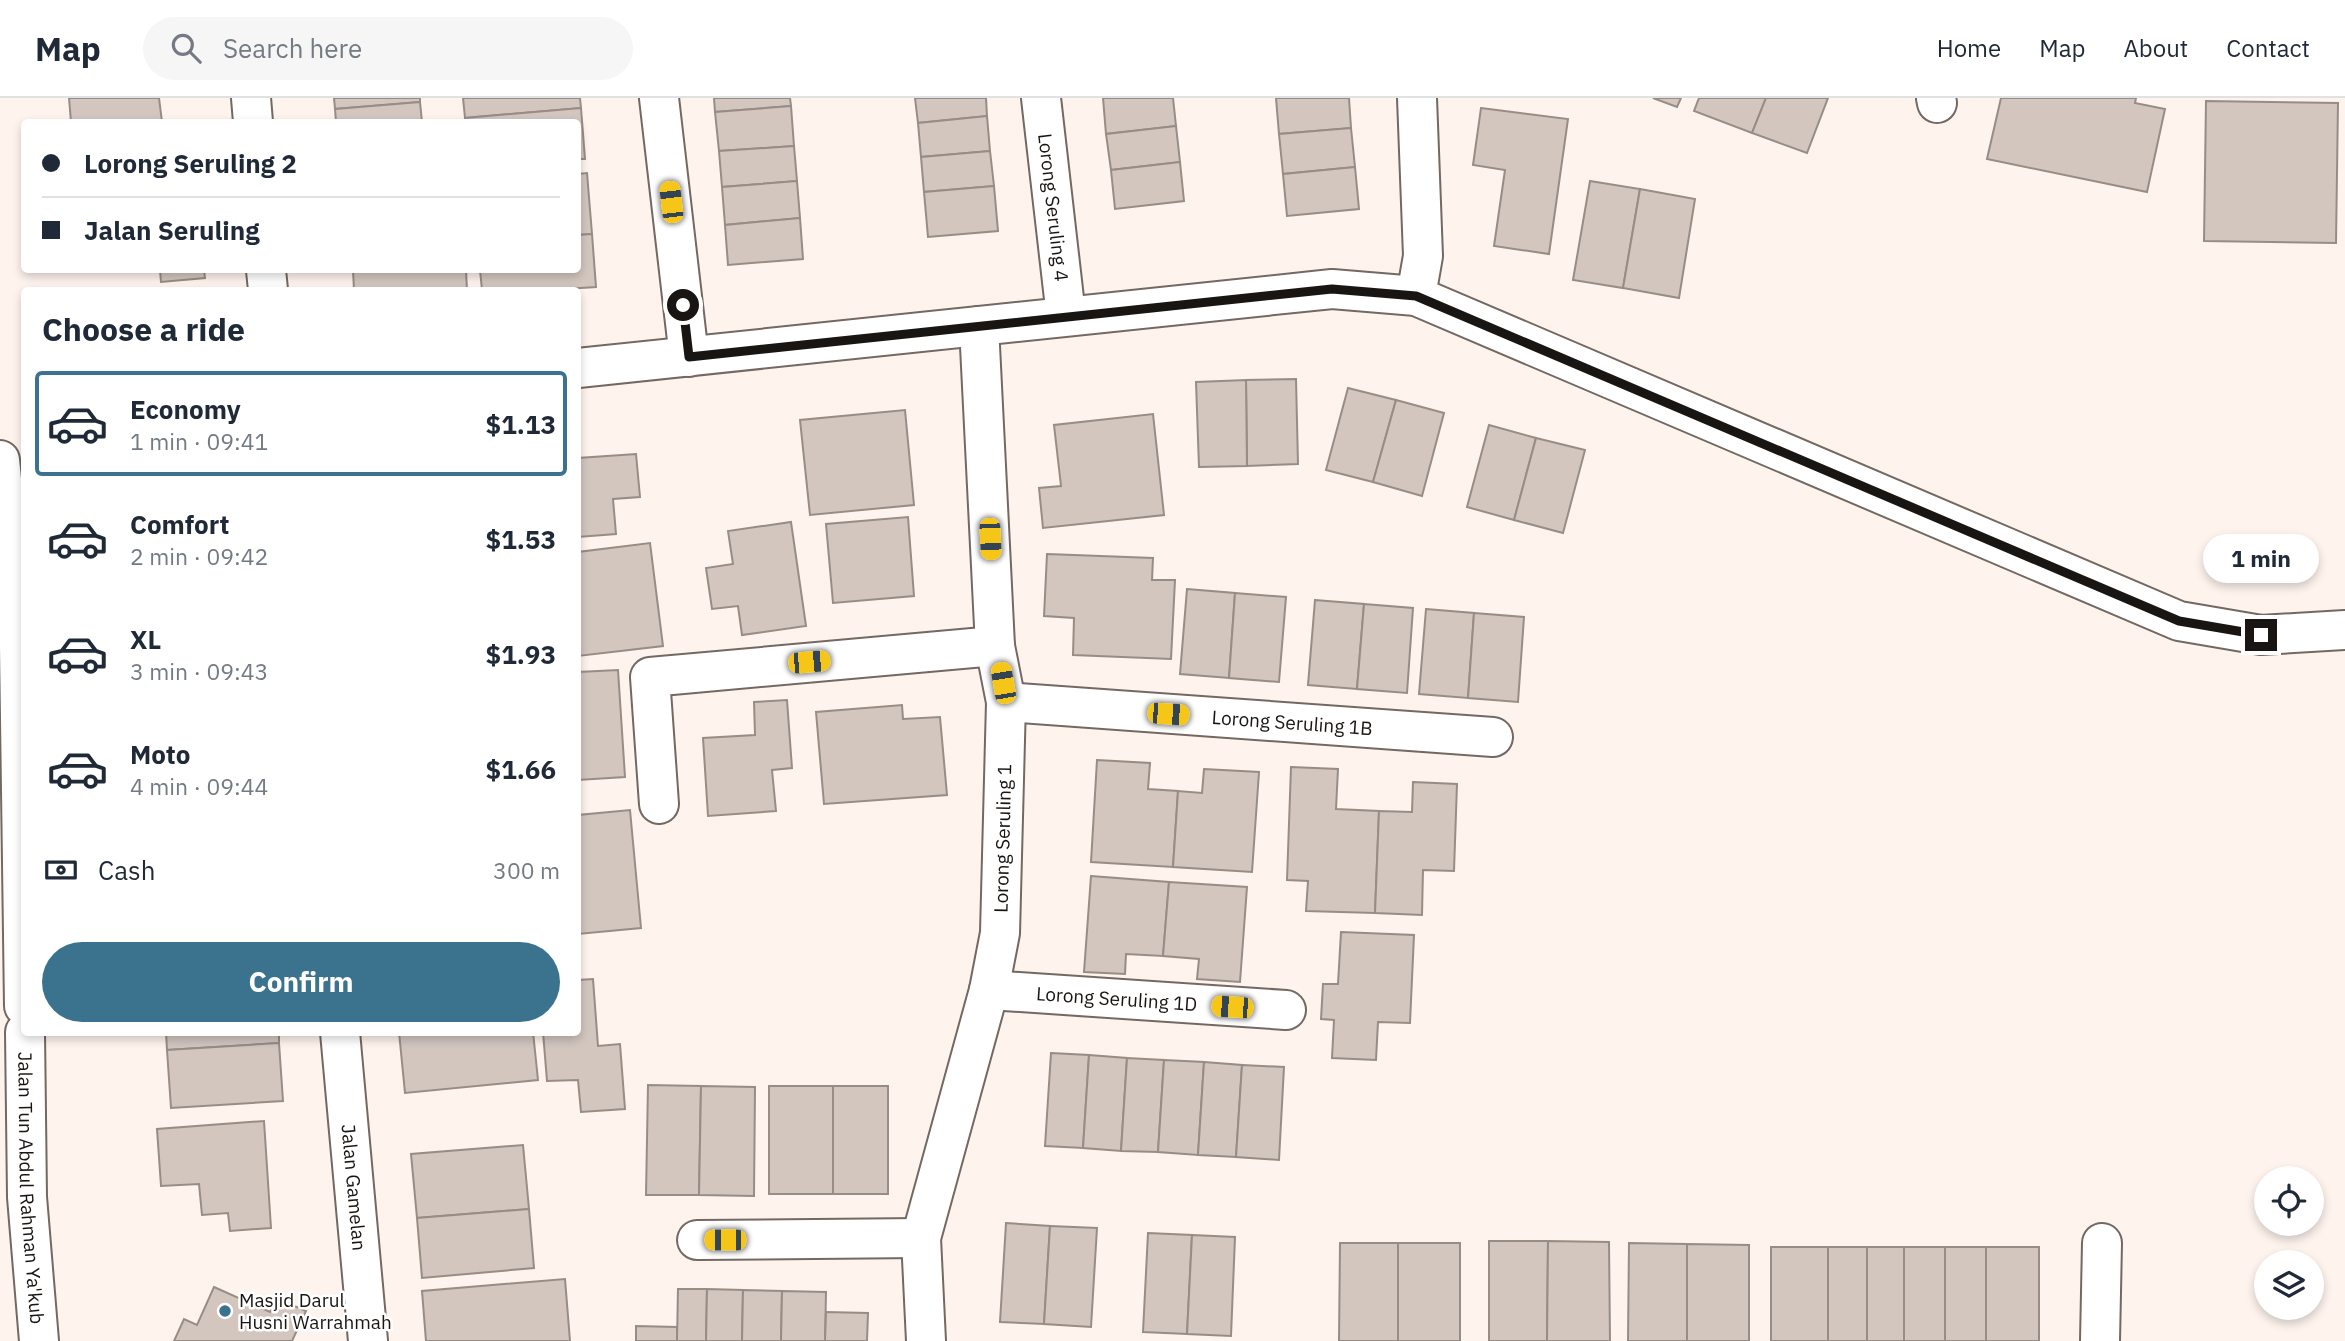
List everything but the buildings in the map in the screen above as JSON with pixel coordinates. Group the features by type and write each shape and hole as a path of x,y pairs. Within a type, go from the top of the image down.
{"street":[{"path":"251,98 253,119"},
{"path":"659,98 689,357"},
{"name":"Lorong Seruling 4","path":"1041,98 1066,316"},
{"path":"1416,296 1423,256 1417,98"},
{"path":"581,368 1332,289 1416,296 2179,621 2261,635 2345,630"},
{"name":"Lorong Seruling 1","path":"926,1341 921,1238 989,990 1000,933 1006,702 995,646 979,326"},
{"path":"0,460 21,638"},
{"path":"659,804 650,677 995,646"},
{"name":"Lorong Seruling 1B","path":"1006,702 1493,737"},
{"path":"0,923 27,1197"},
{"name":"Lorong Seruling 1D","path":"989,990 1286,1010"},
{"name":"Jalan Tun Abdul Rahman Ya'kub","path":"25,1036 27,1197 39,1341"},
{"name":"Jalan Gamelan","path":"340,1036 368,1341"},
{"path":"697,1240 921,1238"},
{"path":"2100,1341 2102,1243"}],"place":[{"name":"Masjid Darul Husni Warrahmah","path":"225,1311"}],"route":[{"path":"683,305 689,357 1332,289 1416,296 2179,621 2261,635"}]}
